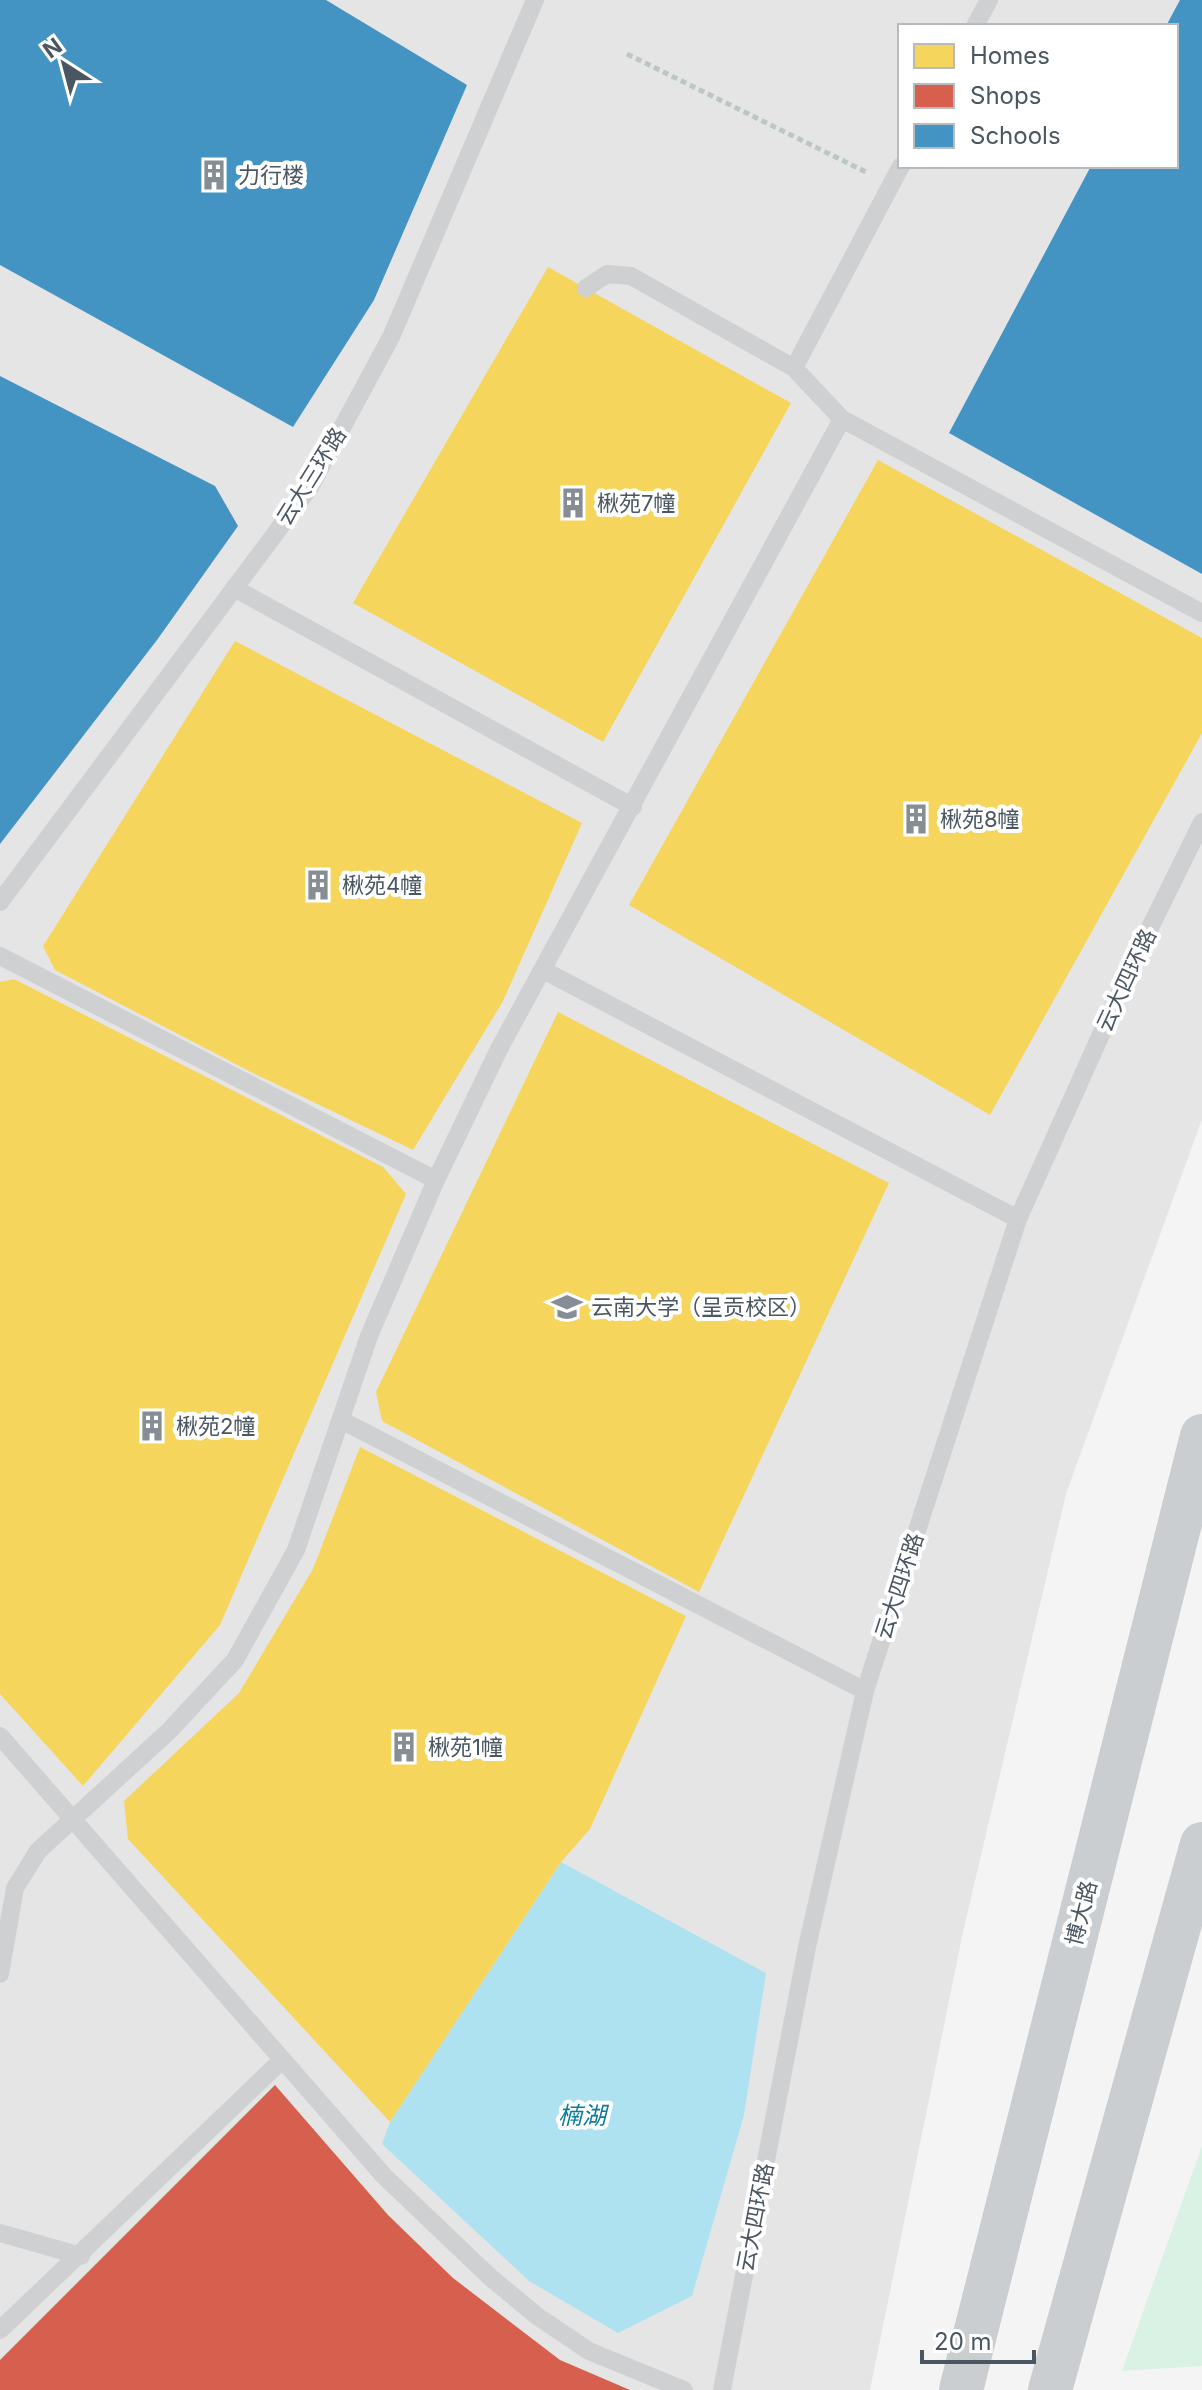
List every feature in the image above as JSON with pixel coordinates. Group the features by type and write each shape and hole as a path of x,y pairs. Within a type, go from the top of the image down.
{"main road":[{"name":"博大路","path":"961,2390 1202,1436"},
{"path":"1050,2390 1202,1844"}],"lane":[{"name":"云大三环路","path":"0,902 310,487 391,337 535,0"},
{"path":"976,24 989,0"},
{"path":"794,368 900,168"},
{"path":"586,288 607,274 631,276 794,368 842,419 1202,613"},
{"path":"0,1974 15,1888 38,1851 169,1731 235,1660 296,1550 343,1421 369,1336 436,1180 499,1049 842,419"},
{"path":"234,588 633,807"},
{"name":"云大四环路","path":"722,2390 807,1947 865,1691 1018,1219 1139,950 1202,822"},
{"path":"0,956 436,1180"},
{"path":"543,970 1018,1219"},
{"path":"343,1421 865,1691"},
{"path":"0,1736 384,2176 525,2306 589,2351 684,2390"},
{"path":"0,2330 81,2256 282,2060"},
{"path":"0,2233 81,2256"}],"path":[{"path":"627,54 891,185"}],"shaded area":[{"name":"云南大学（呈贡校区）","path":"0,0 1202,0 1202,1119 1066,1494 963,1932 870,2390 0,2390"}],"green space":[{"path":"1202,2146 1202,2366 1122,2371"}],"water":[{"name":"楠湖","path":"561,1862 766,1973 744,2115 692,2296 618,2333 529,2281 382,2144 390,2122"}],"building: Homes":[{"name":"楸苑7幢","path":"548,267 791,403 603,742 353,603"},
{"name":"楸苑8幢","path":"878,460 1202,638 1202,733 990,1115 629,905"},
{"name":"楸苑4幢","path":"235,641 582,823 503,1001 413,1150 251,1072 55,970 43,946"},
{"name":"楸苑2幢","path":"14,979 383,1167 406,1194 220,1625 83,1786 0,1694 0,982"},
{"path":"558,1012 889,1183 699,1592 382,1421 376,1392"},
{"name":"楸苑1幢","path":"360,1447 686,1616 590,1829 561,1862 390,2122 128,1839 124,1801 239,1693 313,1569"}],"building: Shops":[{"path":"275,2085 388,2215 453,2278 560,2360 630,2390 0,2390 0,2360"}],"building: Schools":[{"name":"力行楼","path":"0,0 326,0 467,85 374,300 293,427 0,265"},
{"path":"1180,0 1202,0 1202,574 949,433 1090,168 1178,168 1178,24 1167,24"},
{"path":"0,376 215,486 238,526 157,640 0,844"}],"place":[{"name":"力行楼","path":"214,175"},
{"name":"楸苑7幢","path":"573,503"},
{"name":"楸苑8幢","path":"916,819"},
{"name":"楸苑4幢","path":"318,885"},
{"name":"云南大学（呈贡校区）","path":"567,1307"},
{"name":"楸苑2幢","path":"152,1426"},
{"name":"楸苑1幢","path":"404,1747"}]}
